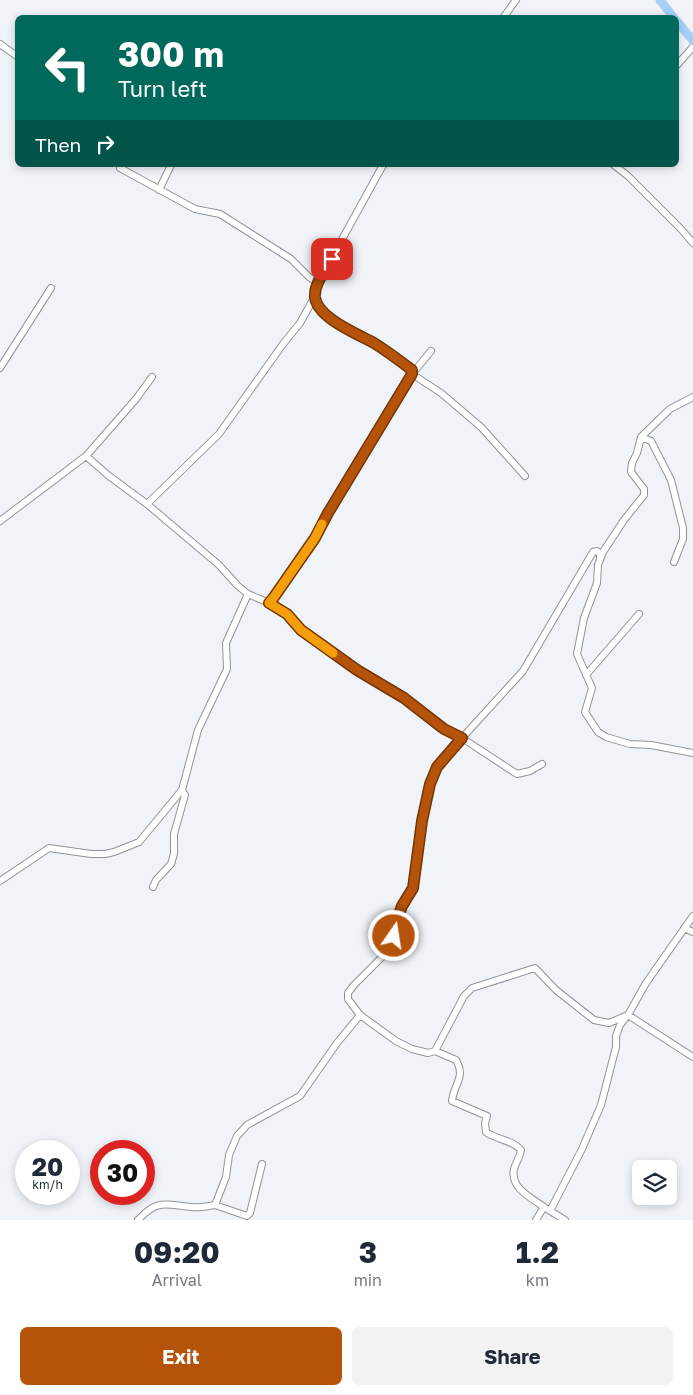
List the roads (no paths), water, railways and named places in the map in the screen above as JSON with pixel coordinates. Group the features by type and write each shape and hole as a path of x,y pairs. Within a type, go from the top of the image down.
{"main road":[{"path":"660,0 672,15"},
{"path":"679,24 693,40"}],"street":[{"path":"504,15 516,0"},
{"path":"0,44 15,55"},
{"path":"679,63 693,47"},
{"path":"159,190 170,167"},
{"path":"147,504 219,434 300,323 315,296 318,283 382,167"},
{"path":"617,167 681,229 693,244"},
{"path":"120,168 195,209 220,214 282,252 318,283"},
{"path":"0,368 51,288"},
{"path":"315,296 317,304 325,313 343,327 374,343 404,364 412,370 412,374 441,393 481,427 525,476"},
{"path":"269,603 315,538 328,513 412,374 431,351"},
{"path":"0,521 86,456 136,399 152,377"},
{"path":"598,565 603,552 624,520 644,495 644,489 631,472 641,437 670,410 693,397"},
{"path":"641,437 650,441 671,480 683,528 683,539 674,562"},
{"path":"86,456 147,504 219,565 248,594 269,603 287,614 301,630 357,670 404,698 444,729 462,738 517,774 530,771 542,764"},
{"path":"565,1220 518,1188 513,1178 514,1166 520,1157 521,1150 516,1144 493,1137 486,1132 485,1123 487,1116 452,1101 452,1093 460,1077 460,1068 456,1060 435,1051 428,1053 396,1041 360,1015 348,999 348,992 392,947 398,917 402,906 413,888 422,821 430,784 437,767 523,671 593,552 597,551 600,554 597,583 584,618 577,654 592,688 585,712 598,732 606,737 630,744 651,745 693,753"},
{"path":"0,881 49,848 105,854 139,842 182,790 198,730 228,670 226,644 248,594"},
{"path":"586,675 639,614"},
{"path":"153,887 156,880 171,864 174,854 174,834 184,795 182,790"},
{"path":"550,1211 582,1149 601,1105 620,1025 628,1015 646,983 693,916"},
{"path":"684,928 693,932"},
{"path":"435,1051 464,996 472,988 535,968 556,990 594,1020 609,1024 628,1015"},
{"path":"215,1205 226,1177 229,1155 237,1136 247,1125 300,1096 337,1043 360,1015"},
{"path":"628,1015 693,1057"},
{"path":"138,1220 155,1206 166,1203 194,1207 215,1205 247,1216 250,1212 262,1164"},
{"path":"536,1220 544,1207"}]}
